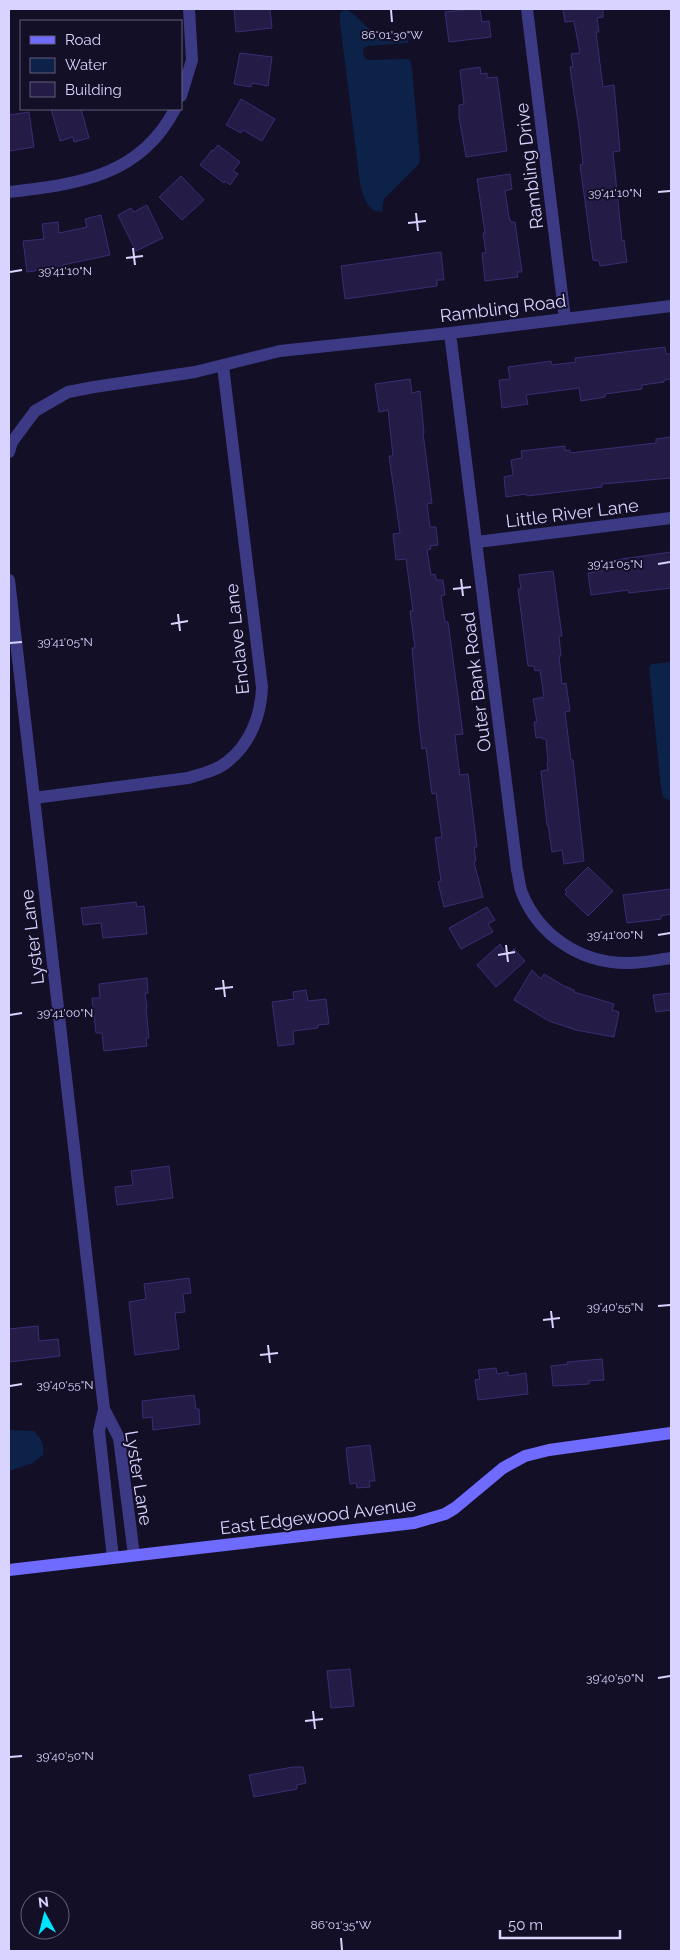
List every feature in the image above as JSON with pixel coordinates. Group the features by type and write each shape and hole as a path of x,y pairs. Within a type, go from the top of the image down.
{"main road":[{"name":"East Edgewood Avenue","path":"9,1570 414,1524 445,1514 455,1508 503,1468 525,1456 549,1450 671,1433"}],"street":[{"path":"182,93 192,60 189,9"},
{"name":"Rambling Drive","path":"527,9 565,319"},
{"path":"9,192 61,186 111,172 154,140 174,110"},
{"name":"Rambling Road","path":"9,452 12,442 36,410 68,392 94,386 223,366 280,351 450,333 671,306"},
{"name":"Outer Bank Road","path":"450,333 517,870 522,891 540,924 569,948 587,957 610,962 630,963 671,958"},
{"name":"Enclave Lane","path":"34,798 188,778 206,773 226,763 238,750 258,718 262,688 223,366"},
{"name":"Little River Lane","path":"477,542 671,518"},
{"name":"Lyster Lane","path":"9,580 104,1409 99,1431 113,1558"},
{"name":"Lyster Lane","path":"104,1409 119,1438 134,1555"}],"water":[{"path":"344,10 354,14 369,28 381,35 391,36 404,30 409,37 408,43 368,46 363,51 367,60 407,59 410,61 412,69 419,164 384,199 382,212 369,206 364,198 360,184 340,23 340,13"},
{"path":"671,662 671,801 663,797 661,788 649,667 652,664"},
{"path":"9,1430 34,1431 42,1442 43,1455 33,1463 9,1471"}],"building":[{"path":"234,9 270,9 272,28 236,32"},
{"path":"480,9 482,22 489,21 491,37 449,42 445,12"},
{"path":"563,9 603,9 603,17 597,18 599,32 596,32 603,87 614,85 620,151 613,152 622,241 624,240 627,262 600,266 599,261 593,260 580,165 583,164 579,128 570,67 573,67 571,54 580,53 574,21 565,22"},
{"path":"240,53 272,57 268,86 252,83 251,87 234,84"},
{"path":"480,67 481,74 487,73 487,78 497,77 507,151 466,157 459,117 459,105 464,104 460,70"},
{"path":"241,99 275,119 262,141 243,130 241,133 226,125"},
{"path":"51,110 81,110 89,138 74,142 73,137 60,141"},
{"path":"29,112 34,147 9,151 9,115"},
{"path":"218,145 240,162 233,171 238,174 230,185 225,181 224,183 200,165"},
{"path":"510,174 512,189 505,191 509,217 511,222 515,222 522,272 517,272 518,277 485,281 482,253 486,253 483,233 485,233 477,179"},
{"path":"181,176 204,200 182,220 159,197"},
{"path":"147,205 163,238 136,251 118,215 131,208 134,212"},
{"path":"101,215 110,255 63,265 63,267 27,272 23,241 44,239 42,224 58,222 59,233 87,227 85,219"},
{"path":"441,252 444,280 437,280 437,286 345,299 341,266"},
{"path":"665,347 666,354 671,354 671,379 664,380 664,382 642,385 642,389 605,394 605,397 581,401 579,388 526,395 528,404 502,408 499,380 510,379 508,367 551,361 552,365 576,362 575,358"},
{"path":"410,379 412,393 420,391 432,503 427,504 430,527 436,527 438,545 430,546 431,549 427,550 431,575 435,574 436,580 443,580 445,595 441,596 445,622 448,622 463,734 455,735 458,762 460,775 468,774 477,847 474,847 476,861 474,862 483,897 444,907 438,882 441,881 435,838 442,837 436,793 432,794 426,748 422,749 412,648 415,648 410,611 413,611 406,559 396,560 393,534 400,533 389,456 393,456 388,410 379,412 375,384"},
{"path":"671,437 671,478 602,484 602,487 506,497 504,477 513,475 511,460 522,458 521,451 565,446 565,451 570,450 570,453 656,443 656,439"},
{"path":"671,552 671,588 629,593 628,590 591,595 588,573 602,571 601,562"},
{"path":"553,571 562,636 559,636 561,656 559,656 562,684 566,683 570,711 565,712 571,760 573,760 584,861 564,864 562,850 552,852 547,825 541,771 548,770 546,739 542,739 542,737 536,738 534,722 537,722 533,699 544,697 540,670 535,671 534,666 528,666 518,589 521,589 519,575"},
{"path":"588,867 613,891 588,916 565,894 567,891 565,890"},
{"path":"671,889 671,914 661,916 661,919 627,923 623,895"},
{"path":"136,902 137,907 144,906 147,934 103,938 101,923 83,925 81,908"},
{"path":"487,907 495,920 488,924 493,932 461,949 449,928"},
{"path":"500,944 507,956 514,949 525,961 496,987 477,965"},
{"path":"532,970 541,979 544,974 574,990 574,992 614,1004 612,1010 619,1012 614,1037 576,1030 549,1021 514,1000"},
{"path":"147,978 148,993 145,993 149,1038 146,1038 147,1046 104,1051 102,1033 96,1033 92,998 100,998 99,984"},
{"path":"306,990 308,1001 326,999 329,1024 318,1025 318,1028 293,1031 294,1044 278,1046 272,1002 294,999 293,992"},
{"path":"671,993 671,1010 656,1012 653,995"},
{"path":"169,1166 173,1198 117,1205 115,1187 133,1185 131,1171"},
{"path":"189,1278 191,1293 183,1294 185,1312 175,1313 179,1349 135,1355 129,1302 146,1299 144,1284"},
{"path":"38,1326 39,1341 58,1339 60,1356 9,1362 9,1329"},
{"path":"602,1359 604,1380 589,1381 589,1384 553,1386 551,1366 568,1364 567,1362"},
{"path":"496,1368 497,1374 508,1372 508,1376 526,1373 528,1394 478,1400 475,1380 480,1379 478,1370"},
{"path":"194,1395 196,1409 199,1409 200,1424 153,1430 152,1417 143,1418 142,1401"},
{"path":"370,1445 375,1481 369,1481 370,1487 357,1488 356,1483 350,1484 346,1448"},
{"path":"350,1669 354,1706 331,1708 327,1671"},
{"path":"303,1767 306,1783 297,1785 297,1789 254,1797 249,1775"}]}
